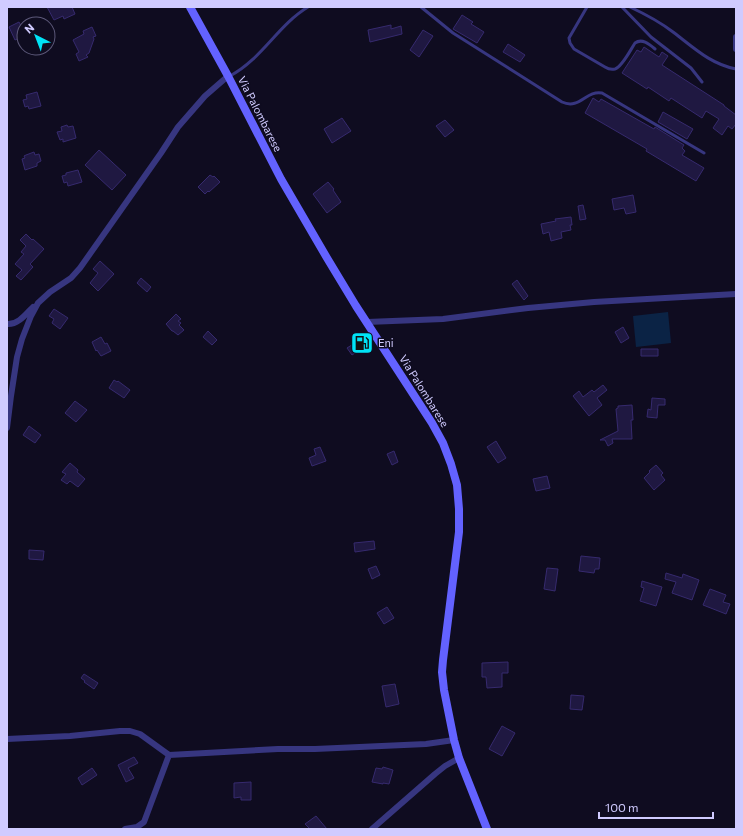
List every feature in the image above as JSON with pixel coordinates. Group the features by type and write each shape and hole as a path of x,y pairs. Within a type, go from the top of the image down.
{"main road":[{"name":"Via Palombarese","path":"190,7 292,199 333,269 415,396 446,449 456,478 459,502 459,532 442,669 444,690 458,758 487,829"}],"street":[{"path":"736,37 736,49"},
{"path":"7,324 14,324 19,321 50,292 71,278 80,268 178,127 201,101 228,76"},
{"path":"367,322 432,320 521,309 587,303 736,294"},
{"path":"7,428 18,352 27,325 38,303"},
{"path":"7,739 130,731 140,734 169,755 273,749 426,744 454,740"},
{"path":"125,829 140,826 144,822 169,755"},
{"path":"372,829 435,774 458,758"}],"lane":[{"path":"228,76 247,65 282,28 308,7"},
{"path":"421,7 453,33 562,102 574,104 596,92 602,93 704,153"},
{"path":"587,7 570,38 571,45 577,51 605,68 616,69 620,66 636,41 644,42 655,49"},
{"path":"622,7 651,37 691,68 702,82"},
{"path":"630,7 664,26 706,58 736,69"}],"water":[{"path":"668,312 671,343 636,347 633,316"}],"building":[{"path":"47,7 72,7 75,14 64,19 63,16 56,19 56,16 52,16"},
{"path":"462,15 473,22 471,24 484,32 477,43 453,29"},
{"path":"16,24 16,40 15,40 9,27"},
{"path":"391,25 391,29 401,26 402,34 370,42 368,30"},
{"path":"92,27 96,36 93,37 94,39 89,53 86,55 88,57 79,61 76,54 79,52 73,40 84,34 83,31"},
{"path":"423,30 433,36 419,57 410,50"},
{"path":"508,44 525,55 520,62 503,52"},
{"path":"644,47 659,57 662,52 668,56 662,65 724,105 736,115 736,124 732,129 728,126 722,135 713,128 719,119 706,111 702,118 671,98 669,101 648,87 647,89 622,73 637,50 641,52"},
{"path":"37,92 41,106 29,109 28,106 25,107 23,100 27,99 26,95"},
{"path":"593,98 599,102 601,99 654,129 655,127 684,145 682,148 685,151 682,155 704,168 696,181 646,151 647,149 585,113"},
{"path":"663,112 693,129 687,139 658,122"},
{"path":"342,118 351,131 332,143 324,129"},
{"path":"445,120 454,130 445,137 436,126"},
{"path":"67,125 68,127 73,126 76,138 63,142 63,139 60,140 57,132 62,131 61,127"},
{"path":"99,150 126,175 112,190 85,165"},
{"path":"34,152 35,155 39,154 41,161 37,163 37,166 25,170 22,159 25,158 24,156"},
{"path":"78,170 82,182 68,186 67,182 64,183 62,176 66,175 66,173"},
{"path":"210,175 213,177 214,176 220,182 205,194 198,187"},
{"path":"328,182 334,189 333,190 341,202 327,213 313,194"},
{"path":"633,195 636,212 626,214 624,208 614,210 612,199"},
{"path":"583,205 586,219 580,220 578,206"},
{"path":"571,217 571,230 561,232 562,238 551,241 549,232 543,234 541,224 556,221 555,219"},
{"path":"26,234 44,249 30,264 33,267 21,280 16,276 22,270 15,264 24,254 21,252 26,246 20,240"},
{"path":"100,261 114,274 98,291 90,283 98,273 93,269"},
{"path":"141,278 151,287 147,292 137,283"},
{"path":"517,280 528,296 524,300 512,284"},
{"path":"54,309 68,318 60,329 52,323 54,319 49,316"},
{"path":"176,314 181,319 178,321 181,323 179,325 184,330 178,335 166,324"},
{"path":"623,327 629,338 621,343 615,332"},
{"path":"208,331 217,340 212,345 203,337"},
{"path":"101,337 105,344 107,343 111,351 101,356 97,350 96,351 92,342"},
{"path":"363,338 367,345 352,355 347,348"},
{"path":"641,349 658,349 658,356 641,356"},
{"path":"114,380 117,382 118,381 130,390 124,398 109,388"},
{"path":"603,385 607,390 597,398 602,405 589,416 573,396 579,391 583,397 592,390 594,392"},
{"path":"652,398 665,399 665,405 658,405 657,418 647,417 648,409 651,410"},
{"path":"75,401 87,410 76,422 65,413"},
{"path":"632,405 632,439 612,439 613,443 608,446 605,440 600,440 618,431 616,409 618,406"},
{"path":"29,426 41,435 35,443 23,435"},
{"path":"496,441 506,458 498,463 487,447"},
{"path":"320,447 326,461 312,466 309,458 316,455 314,449"},
{"path":"394,451 398,462 392,465 387,454"},
{"path":"70,463 85,479 78,487 70,481 67,484 61,480 66,474 62,472"},
{"path":"656,465 663,473 661,475 665,480 654,490 644,478"},
{"path":"547,476 550,488 536,491 533,479"},
{"path":"374,541 375,549 355,552 354,543"},
{"path":"29,550 44,551 43,560 29,559"},
{"path":"581,556 600,558 599,569 595,569 594,573 579,571"},
{"path":"376,566 380,575 372,579 368,569"},
{"path":"547,568 558,569 555,591 544,589"},
{"path":"666,573 682,578 683,574 699,580 692,600 672,593 676,582 665,579"},
{"path":"642,581 662,587 656,606 640,601 644,588 641,587"},
{"path":"710,589 726,595 723,602 730,604 726,614 703,605"},
{"path":"387,607 394,618 384,624 377,613"},
{"path":"508,662 508,673 502,673 502,687 487,688 486,677 482,677 482,663"},
{"path":"84,674 98,683 94,689 81,678"},
{"path":"395,684 399,704 386,707 382,686"},
{"path":"571,695 584,696 582,710 570,709"},
{"path":"502,726 515,733 502,756 489,749"},
{"path":"134,757 138,763 128,768 134,778 126,782 118,765"},
{"path":"383,767 393,770 389,784 372,782 376,768 382,769"},
{"path":"92,768 97,775 82,785 78,778"},
{"path":"251,782 251,800 241,800 241,797 234,798 234,783"},
{"path":"316,816 327,829 310,829 305,824"}],"place":[{"name":"Eni","path":"362,343"}]}
